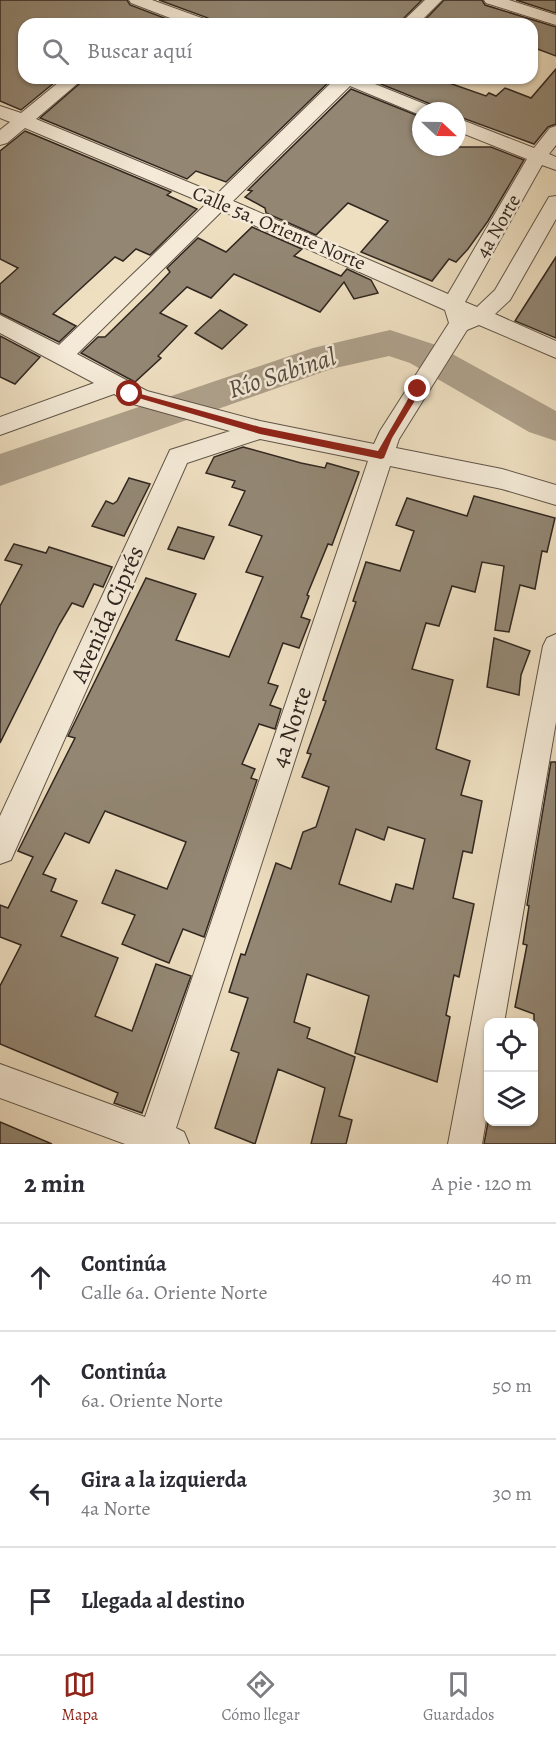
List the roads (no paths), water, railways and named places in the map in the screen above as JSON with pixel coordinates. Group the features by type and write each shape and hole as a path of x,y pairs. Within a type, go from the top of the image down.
{"street":[{"path":"136,0 185,18"},
{"path":"153,18 178,0"},
{"path":"414,18 434,0"},
{"path":"492,0 556,20"},
{"path":"0,139 68,84"},
{"path":"61,356 341,84"},
{"path":"361,84 412,105"},
{"name":"Calle 5a. Oriente Norte","path":"0,111 219,202 454,322"},
{"path":"466,127 547,160"},
{"name":"4a Norte","path":"160,1142 388,437 547,160 556,132"},
{"name":"4a Norte","path":"454,322 481,315 503,295 556,202"},
{"path":"481,315 556,350"},
{"path":"0,323 141,398 260,430 502,480 556,495"},
{"path":"0,426 113,385"},
{"name":"Avenida Ciprés","path":"0,849 178,457 260,430"},
{"path":"465,1144 556,646"},
{"path":"0,1081 160,1142"}],"waterway":[{"name":"Río Sabinal","path":"0,470 326,357 390,343 423,354 542,422 556,426"}]}
